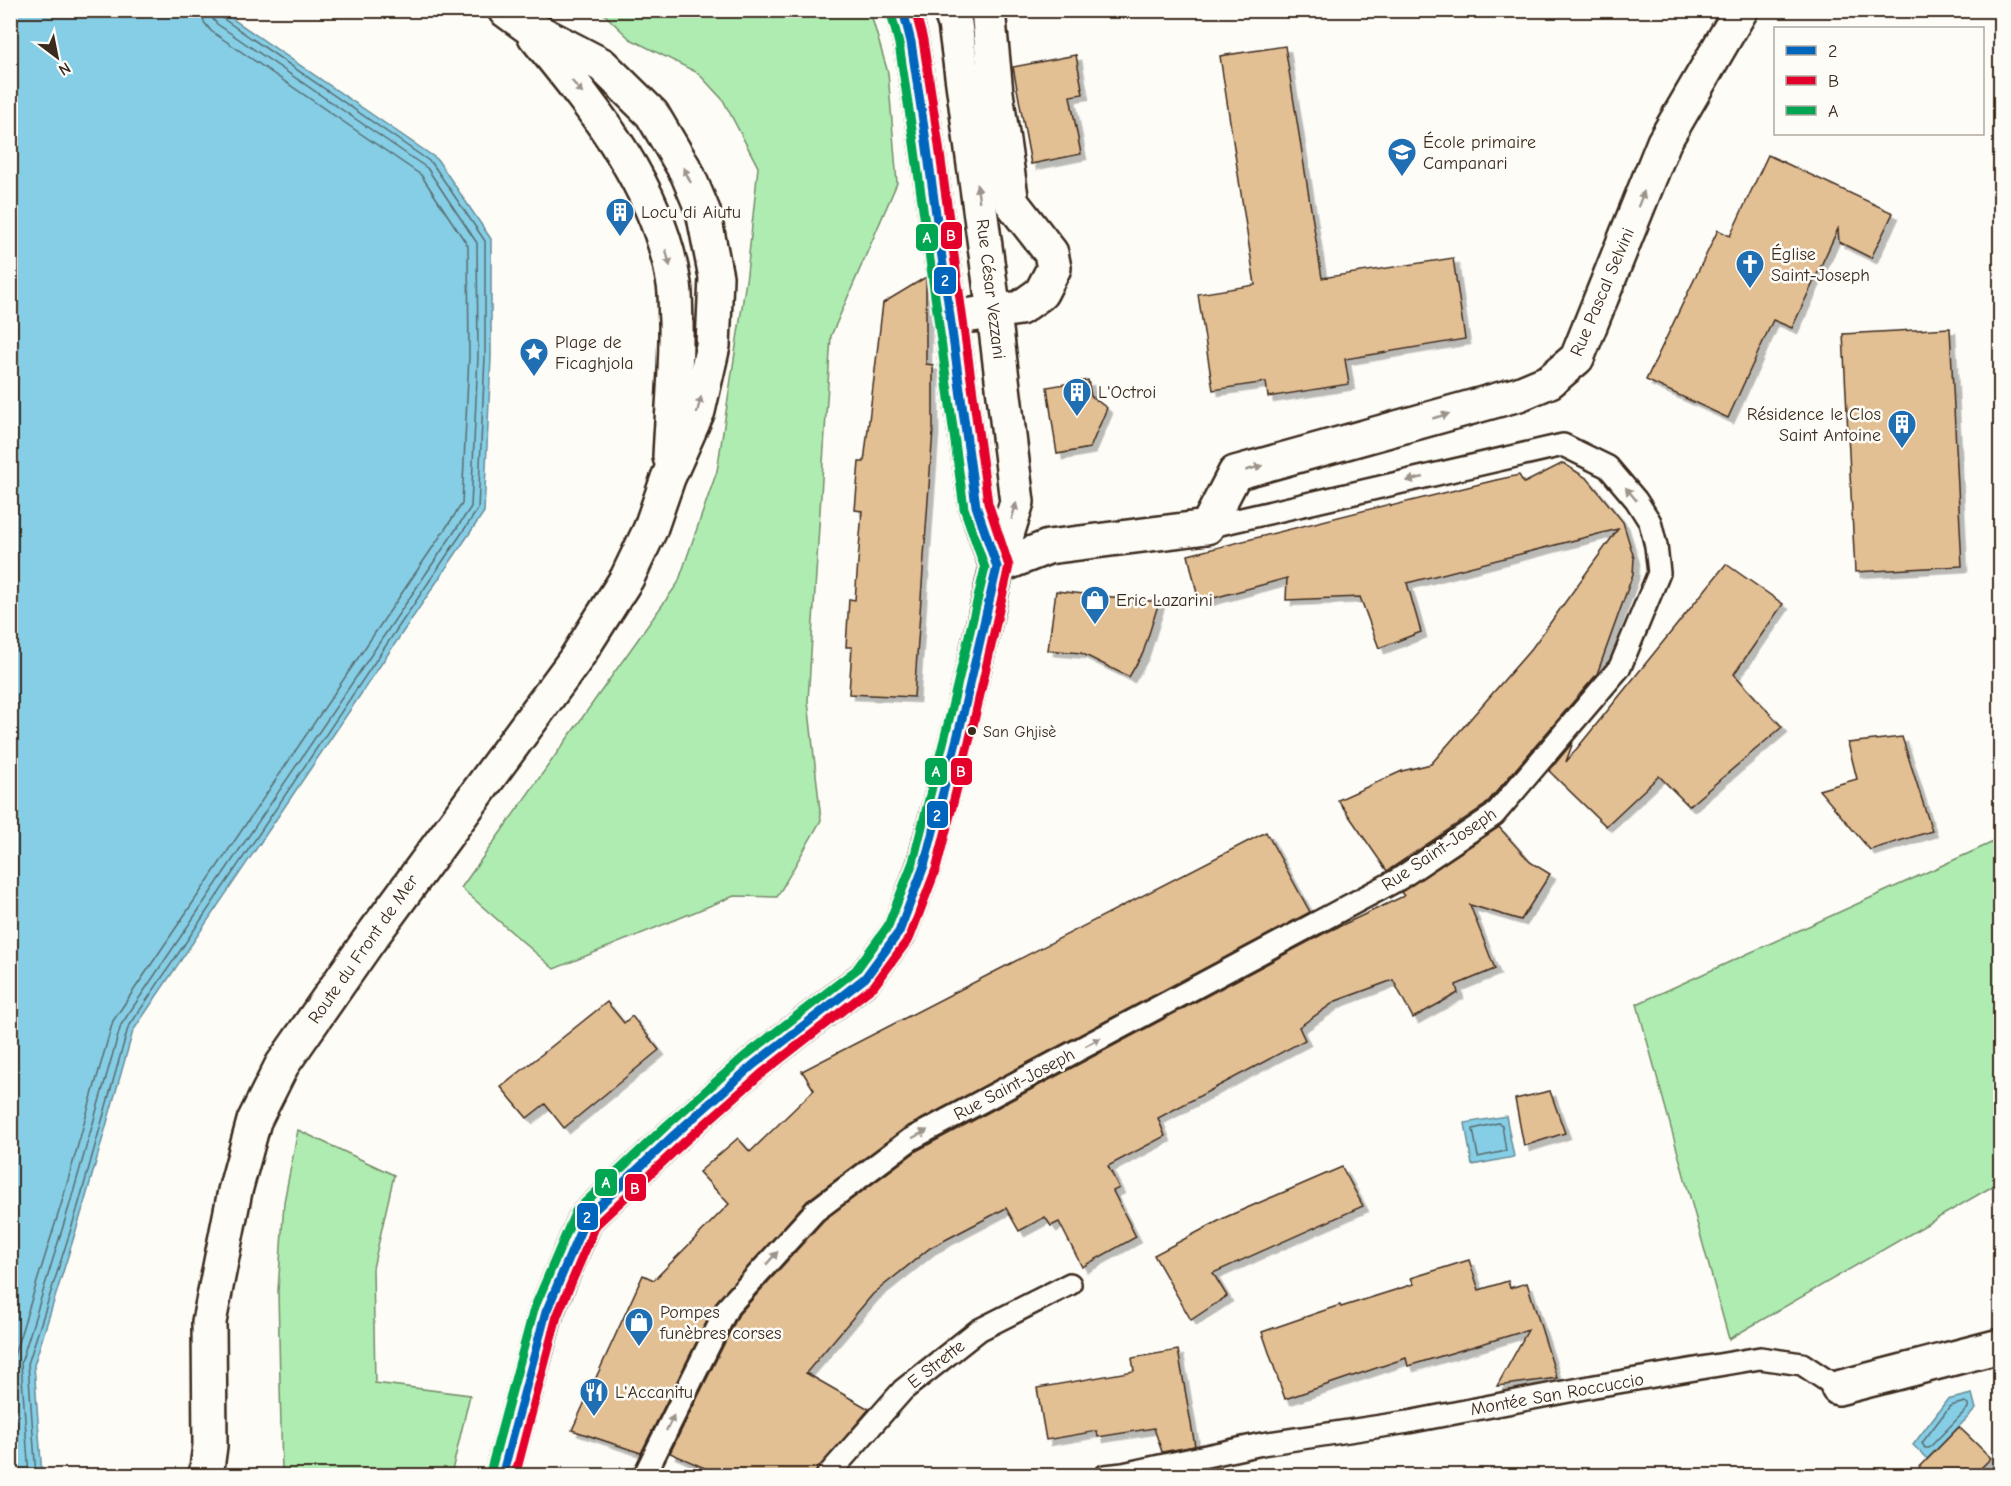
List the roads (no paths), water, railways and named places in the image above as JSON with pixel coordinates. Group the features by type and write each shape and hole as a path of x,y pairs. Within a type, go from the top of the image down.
{"main road":[{"path":"903,10 913,53 976,506 997,567"},
{"name":"Rue César Vezzani","path":"502,1476 546,1312 586,1218 753,1065 865,978 899,932 924,866 960,727 997,567 1017,502 955,24 950,10"},
{"path":"951,318 1020,308 1041,293 1054,268 1051,253 1012,203 996,93 988,10"},
{"name":"Rue Pascal Selvini","path":"1207,527 1235,473 1519,394 1550,381 1577,358 1664,142 1740,10"},
{"name":"Route du Front de Mer","path":"516,18 609,130 645,193 660,228 675,285 676,352 669,478"},
{"name":"Route du Front de Mer","path":"206,1476 210,1446 209,1322 235,1191 254,1121 282,1065 301,1036 586,641 627,578 650,530 669,478 698,411 713,346 716,277 703,211 687,173 652,114 602,65 516,18"},
{"name":"Rue Saint-Joseph","path":"997,567 1048,547 1207,527"},
{"name":"Montée San Roccuccio","path":"1838,1388 2001,1346"}],"lane":[{"name":"Rue Saint-Joseph","path":"645,1476 728,1307 815,1211 911,1138 1400,879 1494,815 1620,667 1659,573 1650,522 1636,500 1608,467 1563,445 1207,527"},
{"name":"E Strette","path":"827,1476 903,1390 980,1330 1070,1284"},
{"name":"Montée San Roccuccio","path":"1106,1476 1262,1444 1408,1422 1584,1388 1760,1358 1802,1364 1838,1388"}],"water":[{"path":"10,11 221,11 437,159 491,239 491,357 484,512 133,1031 82,1211 34,1365 42,1476 10,1475"},
{"path":"1506,1116 1514,1157 1472,1165 1465,1123"},
{"path":"1972,1394 1976,1409 1927,1459 1913,1445 1947,1400"}],"place":[{"name":"École primaire Campanari","path":"1402,178"},
{"name":"Locu di Aiutu","path":"620,238"},
{"name":"Église Saint-Joseph","path":"1750,290"},
{"name":"Plage de Ficaghjola","path":"534,378"},
{"name":"L'Octroi","path":"1077,418"},
{"name":"Résidence le Clos Saint Antoine","path":"1902,450"},
{"name":"Eric Lazarini","path":"1095,626"},
{"name":"San Ghjisè","path":"972,731"},
{"name":"Pompes funèbres corses","path":"639,1348"},
{"name":"L'Accanitu","path":"594,1418"}]}
